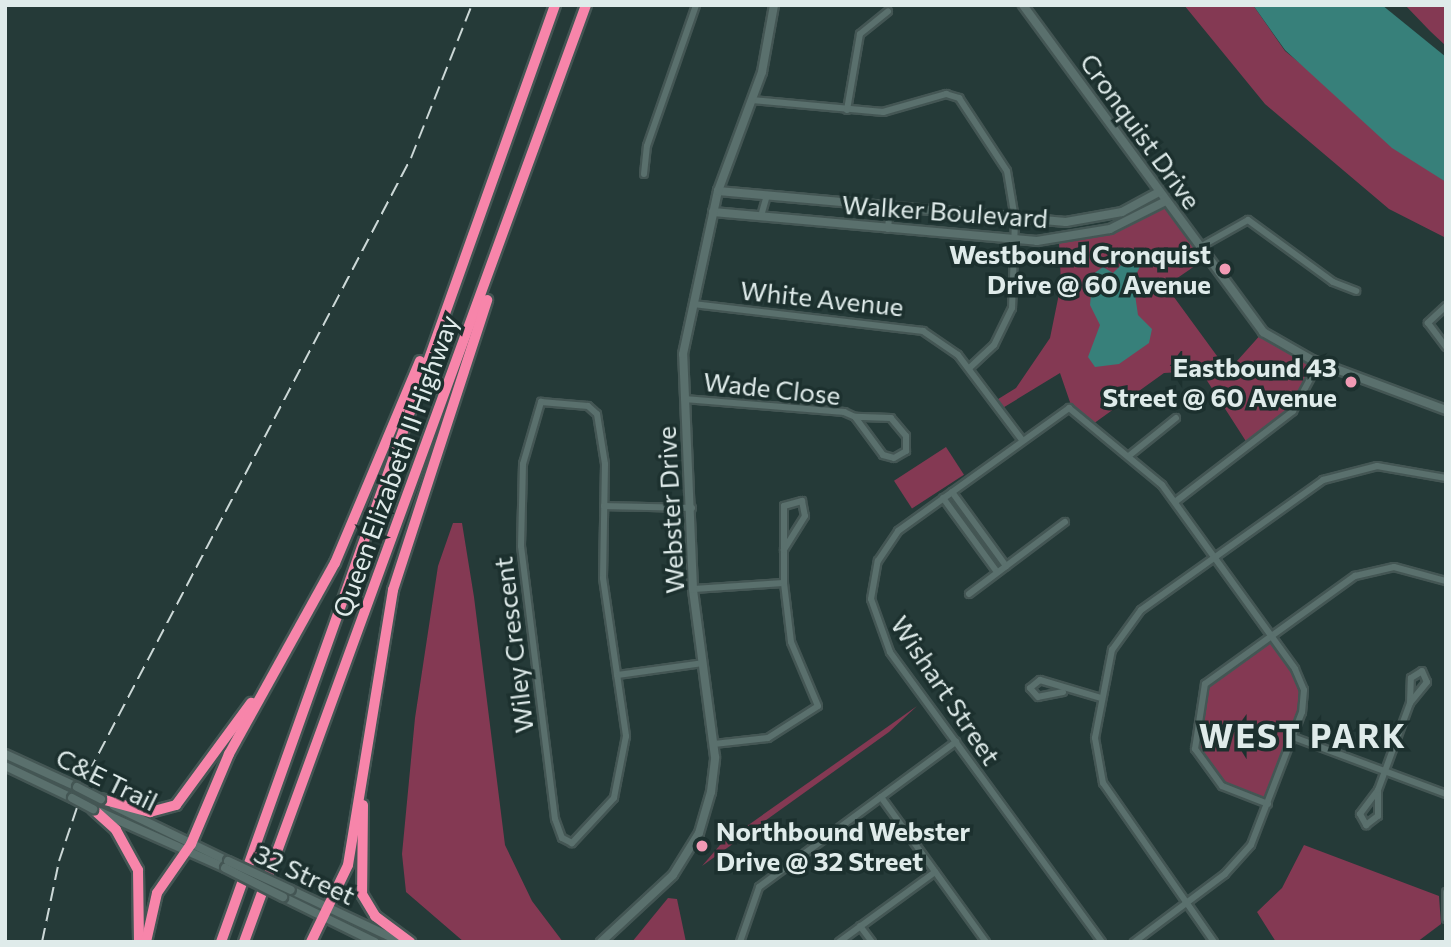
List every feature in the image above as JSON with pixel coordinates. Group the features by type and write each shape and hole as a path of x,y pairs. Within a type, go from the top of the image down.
{"highway":[{"name":"Queen Elizabeth II Highway","path":"221,942 555,5"},
{"name":"Queen Elizabeth II Highway","path":"244,942 586,5"},
{"path":"311,942 348,865 393,590 521,187"},
{"path":"146,942 157,893 188,848 229,754 335,563 472,235"},
{"path":"101,799 150,812 176,805 294,640"},
{"path":"364,761 362,894 375,916 410,942"},
{"path":"93,809 116,830 138,870 139,942"}],"street":[{"path":"644,174 647,146 696,5"},
{"name":"Webster Drive","path":"601,942 657,892 692,845 711,792 714,744 693,589 692,509 683,354 718,191 752,100 774,5"},
{"name":"Cronquist Drive","path":"1023,5 1263,332 1319,362 1446,410"},
{"path":"847,110 860,34 888,11"},
{"path":"752,100 894,112 955,95 1007,171 1015,219 1016,240 1009,317 994,345 970,368"},
{"name":"Walker Boulevard","path":"718,191 1015,219 1089,220 1159,192"},
{"path":"761,216 767,195"},
{"name":"Walker Boulevard","path":"713,212 1016,240 1097,233 1166,201"},
{"path":"888,229 890,207"},
{"path":"1200,247 1248,220 1333,282 1356,290"},
{"name":"White Avenue","path":"693,304 903,325 944,342 970,368 1022,440"},
{"path":"1444,346 1428,324 1446,306"},
{"path":"1175,502 1293,411 1319,362"},
{"name":"Wade Close","path":"684,399 855,417 870,412 891,418 906,436 906,451 894,458 883,455 855,417"},
{"name":"Wiley Crescent","path":"541,402 596,412 604,506 603,578 626,736 621,780 605,813 577,841 566,842 549,786 521,546 523,464 541,402"},
{"name":"Wishart Street","path":"1102,942 884,642 871,599 887,544 943,498 1022,440 1072,408 1130,455 1175,502 1271,635 1304,690 1293,737 1268,804 1243,857 1134,942"},
{"path":"1130,455 1177,418"},
{"path":"1214,942 1107,793 1095,745 1110,656 1131,620 1214,557 1332,476 1385,466 1446,478"},
{"path":"952,492 1006,566"},
{"path":"943,498 997,572"},
{"path":"714,744 768,738 818,706 791,642 784,583 784,506 802,501 805,516 785,550"},
{"path":"604,506 692,509"},
{"path":"970,594 1065,522"},
{"path":"1268,804 1222,786 1192,741 1205,684 1347,580 1373,569 1403,568 1446,581"},
{"path":"693,589 784,583"},
{"path":"617,675 703,663"},
{"path":"1378,790 1378,816 1366,824 1360,814 1378,790 1385,772 1410,703 1411,678 1422,671 1427,682 1410,703"},
{"path":"1063,692 1038,697 1030,688 1040,680 1063,692 1101,698"},
{"path":"1293,737 1446,794"},
{"path":"740,942 759,887 956,742"},
{"name":"C&E Trail","path":"5,754 101,799 188,848"},
{"name":"C&E Trail","path":"5,766 93,809 188,848"},
{"path":"881,797 986,942"},
{"name":"32 Street","path":"188,848 291,890 375,942"},
{"name":"32 Street","path":"227,865 283,897 401,942"},
{"path":"839,942 935,872"},
{"path":"1446,892 1446,919"},
{"path":"860,926 872,942"}],"shaded area":[{"path":"1184,5 1253,5 1285,51 1446,182 1446,238 1389,209 1265,104"},
{"path":"1405,5 1446,5 1446,46 1430,31"},
{"path":"1166,201 1208,257 1173,281 1171,293 1228,371 1263,332 1319,362 1293,411 1249,446 1204,376 1181,372 1164,373 1093,424 1072,408 1060,373 1001,409 995,401 1016,388 1050,338 1061,284 1059,242 1126,227"},
{"path":"946,447 964,475 912,508 894,481"},
{"path":"453,523 462,523 474,597 505,845 532,901 563,942 464,942 406,892 402,854 415,718 438,566"},
{"path":"1271,635 1295,669 1304,698 1268,804 1219,783 1192,741 1201,690"},
{"path":"917,706 889,732 702,866 720,845"},
{"path":"1304,845 1439,896 1441,924 1417,942 1276,942 1257,912 1282,888"},
{"path":"668,898 677,899 686,942 632,942"}],"water":[{"path":"1253,5 1382,5 1446,57 1446,182 1392,148 1285,50"},
{"path":"1134,252 1145,256 1133,281 1138,315 1152,329 1149,343 1119,364 1095,367 1088,357 1100,325 1090,305 1093,274 1103,267 1113,273"}],"railway":[{"path":"42,942 59,861 89,772 411,158 472,5"}],"place":[{"name":"Westbound Cronquist Drive @ 60 Avenue","path":"1225,269"},
{"name":"Eastbound 43 Street @ 60 Avenue","path":"1351,382"},
{"name":"Northbound Webster Drive @ 32 Street","path":"702,846"}],"district":[{"name":"WEST PARK","path":"1303,735"}]}
